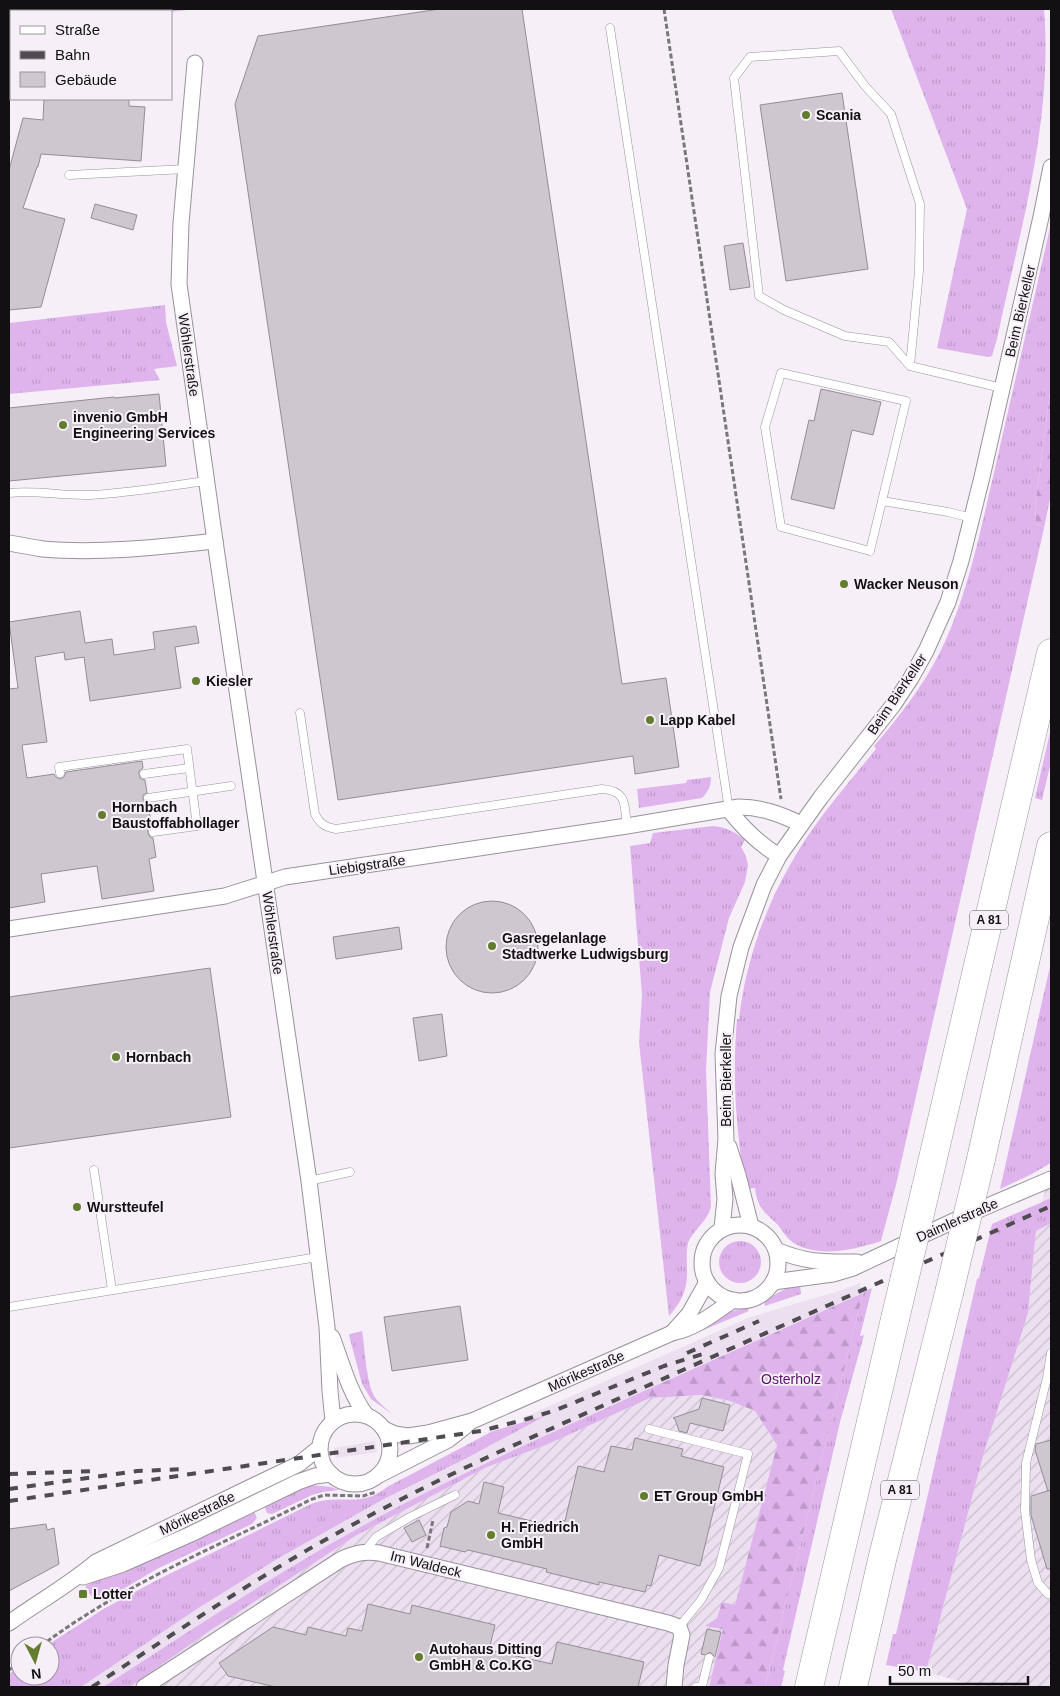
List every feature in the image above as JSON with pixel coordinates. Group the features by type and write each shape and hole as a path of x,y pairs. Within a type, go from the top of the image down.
{"highway":[{"name":"A 81","path":"809,1687 1051,653"},
{"name":"A 81","path":"853,1687 882,1560 981,1159 1051,846"}],"street":[{"name":"Wöhlerstraße","path":"195,63 181,223 179,284 206,481 309,1181 327,1327 333,1421"},
{"name":"Beim Bierkeller","path":"722,1228 725,1199 723,1174 726,1139 723,1054 729,996 734,970 753,910 779,856 801,824 894,704 919,665 948,602 972,518 1041,218 1051,166"},
{"path":"9,543 42,548 84,550 173,546 215,541"},
{"name":"Liebigstraße","path":"9,929 225,896 285,877 627,826 739,807 750,807 780,814 801,824"},
{"path":"728,810 764,847 779,856"},
{"name":"Beim Bierkeller","path":"726,1139 738,1175 751,1226"},
{"name":"Daimlerstraße","path":"773,1282 833,1274 853,1268 962,1217 1051,1179"},
{"path":"731,1225 751,1226 766,1235 776,1250 777,1272 773,1282 760,1295 742,1301 722,1297 707,1282 702,1271 702,1258 705,1246 712,1236 722,1228 731,1225"},
{"name":"Daimlerstraße","path":"776,1250 794,1257 816,1262 864,1263"},
{"name":"Mörikestraße","path":"672,1333 688,1314 707,1282"},
{"name":"Mörikestraße","path":"366,1415 376,1420 384,1429 395,1434 408,1436 428,1433 472,1421 672,1333 686,1330 702,1322 733,1300"},
{"name":"Wöhlerstraße","path":"327,1327 350,1387 366,1415"},
{"path":"333,1421 343,1416 366,1415"},
{"name":"Mörikestraße","path":"9,1623 74,1580 96,1562 299,1464 320,1447 324,1433 333,1421"},
{"name":"Mörikestraße","path":"74,1580 123,1564 191,1534 298,1482 315,1476 331,1474 339,1480 359,1484 369,1481 379,1482 448,1440 472,1421"},
{"path":"379,1482 389,1459 390,1449 389,1438 384,1429"},
{"path":"320,1447 322,1462 331,1474"},
{"name":"Im Waldeck","path":"144,1687 340,1560 365,1551 679,1627"},
{"path":"674,1687 682,1635 679,1627"}],"lane":[{"path":"610,28 728,810"},
{"path":"910,366 919,271 920,204 891,114 839,51 750,57 734,78 759,296 784,310 845,336 889,342 910,366 1002,388"},
{"path":"69,175 186,169"},
{"path":"781,373 906,401 882,501 870,551 781,527 765,427 781,373"},
{"path":"9,493 92,495 206,481"},
{"path":"882,501 972,518"},
{"path":"300,713 315,814 320,823 327,828 336,829 602,789 613,790 620,794 627,826"},
{"path":"60,773 59,767 187,750 197,826 152,832"},
{"path":"144,774 189,768"},
{"path":"148,798 231,786"},
{"path":"94,1170 112,1290"},
{"path":"309,1181 350,1172"},
{"path":"9,1307 318,1257"},
{"path":"1051,1353 1047,1378 1026,1463 1025,1510 1031,1560 1038,1583 1051,1595"},
{"path":"650,1430 748,1454 719,1568 701,1600 679,1627"},
{"path":"365,1551 376,1537 410,1517 455,1495"},
{"path":"696,1687 702,1686 709,1658"}],"path":[{"path":"664,9 781,800 780,814"},
{"path":"56,1636 102,1606 157,1574 310,1500 324,1495 364,1496 372,1494 379,1482"},
{"path":"424,1564 436,1505"}],"shaded area":[{"path":"1051,1169 1051,1687 981,1687 926,1672 983,1456 1028,1313 1036,1231"},
{"path":"860,1283 863,1293 676,1376 453,1479 347,1534 216,1614 103,1687 81,1687 197,1609 277,1559 384,1499 465,1459 542,1417 523,1422 522,1418 750,1317"},
{"path":"702,1395 730,1401 755,1411 777,1445 735,1605 706,1626 723,1629 709,1687 130,1687 208,1632 357,1535 487,1467 546,1445 650,1398"},
{"path":"375,1441 377,1452 336,1458 334,1453 334,1448"}],"green space":[{"path":"9,9 25,9 10,10 9,77"},
{"path":"187,9 172,12 172,10 30,10"},
{"path":"891,9 1044,9 1046,51 1039,135 1024,216 992,356 988,357 937,348 967,209"},
{"path":"1051,223 1051,385 1035,507 1036,523 1044,528 896,1185 881,1241 847,1250 811,1250 791,1241 761,1208 755,1188 746,1189 737,1126 735,1062 737,1019 739,1019 746,979 771,901 799,849 830,805 876,749 874,746 919,688 951,629 967,583 980,535"},
{"path":"165,305 166,322 177,366 154,369 160,380 9,394 9,323"},
{"path":"1051,385 1051,494 1044,528 1036,523 1035,507"},
{"path":"1051,728 1051,762 1042,800 1035,798"},
{"path":"711,777 709,789 702,798 639,808 637,789 686,783 687,780"},
{"path":"713,826 730,830 745,840 741,847 748,865 745,882 729,918 710,992 706,1070 711,1207 688,1243 685,1289 680,1301 669,1316 639,1042 642,995 630,846 650,843 653,833"},
{"path":"1051,962 1051,1163 1000,1189"},
{"path":"1051,1198 1051,1223 1036,1231 1028,1313 983,1456 926,1672 886,1665 893,1634 896,1634 977,1279 979,1278 992,1224"},
{"path":"744,1241 752,1244 758,1250 761,1262 758,1274 752,1280 736,1283 728,1280 722,1274 719,1258 722,1250 728,1244"},
{"path":"800,1284 801,1294 765,1306 764,1302 790,1287"},
{"path":"872,1288 860,1336 864,1335 840,1422 783,1670 785,1671 781,1687 765,1687 863,1292"},
{"name":"Osterholz","path":"863,1293 765,1687 709,1687 723,1629 705,1626 717,1618 722,1602 735,1605 777,1445 755,1411 730,1401 702,1395 650,1398 646,1390"},
{"path":"747,1308 749,1311 703,1330 728,1312"},
{"path":"362,1331 367,1372 373,1394 392,1414 371,1399 362,1384 349,1335"},
{"path":"646,1390 650,1398 546,1445 487,1467 357,1535 208,1632 130,1687 103,1687 193,1628 346,1535 494,1459"},
{"path":"545,1416 465,1459 384,1499 277,1559 197,1609 81,1687 9,1687 10,1673 10,1686 60,1686 60,1637 105,1608 159,1579 311,1504 322,1501 359,1499 378,1494 387,1487 493,1431"},
{"path":"311,1485 331,1487 339,1490 312,1495 272,1514 267,1513 264,1505 278,1497"},
{"path":"253,1509 257,1518 252,1524 157,1569 103,1601 94,1599 85,1586"}],"building":[{"path":"440,9 522,9 622,684 666,678 679,767 635,774 633,756 338,800 235,104 258,36"},
{"path":"842,93 868,269 786,281 760,105"},
{"path":"44,100 129,100 129,106 145,107 141,161 41,154 23,208 65,219 41,307 9,310 9,170 23,118 43,120"},
{"path":"95,204 137,215 133,230 91,218"},
{"path":"743,243 750,287 730,290 724,246"},
{"path":"821,389 881,402 873,435 852,430 834,509 791,499 809,420 814,421"},
{"name":"invenio GmbH Engineering Services","path":"159,394 166,466 9,481 9,408"},
{"path":"80,611 85,643 112,639 114,655 155,649 153,632 196,626 199,643 175,647 181,688 90,701 84,657 65,660 64,652 35,657 47,742 22,745 27,778 54,774 60,779 64,777 66,772 142,761 143,768 139,771 139,775 141,779 145,780 147,793 143,795 143,799 148,804 152,827 148,829 148,833 153,838 156,857 149,859 154,891 102,899 97,866 41,874 45,902 9,908 9,689 18,688 9,622"},
{"name":"Gasregelanlage Stadtwerke Ludwigsburg","path":"492,901 510,904 525,914 535,929 538,947 535,965 525,980 510,990 492,993 474,990 459,980 449,965 446,947 449,929 459,914 474,904"},
{"path":"399,927 402,949 336,959 333,937"},
{"name":"Hornbach","path":"210,968 231,1117 9,1148 9,997"},
{"path":"442,1014 447,1056 419,1061 413,1018"},
{"path":"460,1306 468,1360 392,1371 384,1317"},
{"path":"702,1398 730,1405 723,1431 690,1423 687,1433 679,1431 673,1418 699,1409"},
{"name":"ET Group GmbH","path":"635,1438 683,1449 681,1456 724,1467 700,1566 659,1555 651,1586 647,1585 645,1592 599,1582 599,1585 546,1572 547,1569 468,1550 465,1552 440,1546 444,1528 447,1527 451,1512 468,1501 479,1504 484,1482 504,1487 498,1513 557,1527 559,1519 565,1521 578,1466 604,1472 611,1446 632,1450"},
{"path":"1051,1440 1051,1490 1048,1491 1035,1450 1036,1444"},
{"path":"1051,1490 1051,1569 1047,1569 1031,1515 1031,1496"},
{"path":"419,1520 426,1535 412,1542 404,1528"},
{"path":"46,1524 47,1530 54,1528 59,1564 9,1591 9,1529"},
{"path":"368,1604 410,1614 412,1605 495,1625 489,1650 552,1664 557,1642 644,1662 638,1687 276,1687 228,1676 219,1663 273,1627 306,1635 308,1627 346,1636 348,1628 362,1631"},
{"path":"707,1629 721,1632 715,1657 710,1652 705,1655 701,1654"}],"railway":[{"path":"92,1687 287,1562 407,1496 501,1451 1051,1206"},
{"path":"687,1353 759,1321"},
{"path":"9,1501 481,1431 556,1410 664,1366 706,1353"},
{"path":"9,1489 137,1471 187,1469"},
{"path":"9,1474 95,1471"}],"place":[{"name":"Scania","path":"806,115"},
{"name":"invenio GmbH Engineering Services","path":"63,425"},
{"name":"Wacker Neuson","path":"844,584"},
{"name":"Kiesler","path":"196,681"},
{"name":"Lapp Kabel","path":"650,720"},
{"name":"Hornbach Baustoffabhollager","path":"102,815"},
{"name":"Gasregelanlage Stadtwerke Ludwigsburg","path":"492,946"},
{"name":"Hornbach","path":"116,1057"},
{"name":"Wurstteufel","path":"77,1207"},
{"name":"ET Group GmbH","path":"644,1496"},
{"name":"H. Friedrich GmbH","path":"491,1535"},
{"name":"Lotter","path":"83,1594"},
{"name":"Autohaus Ditting GmbH & Co.KG","path":"419,1657"}]}
